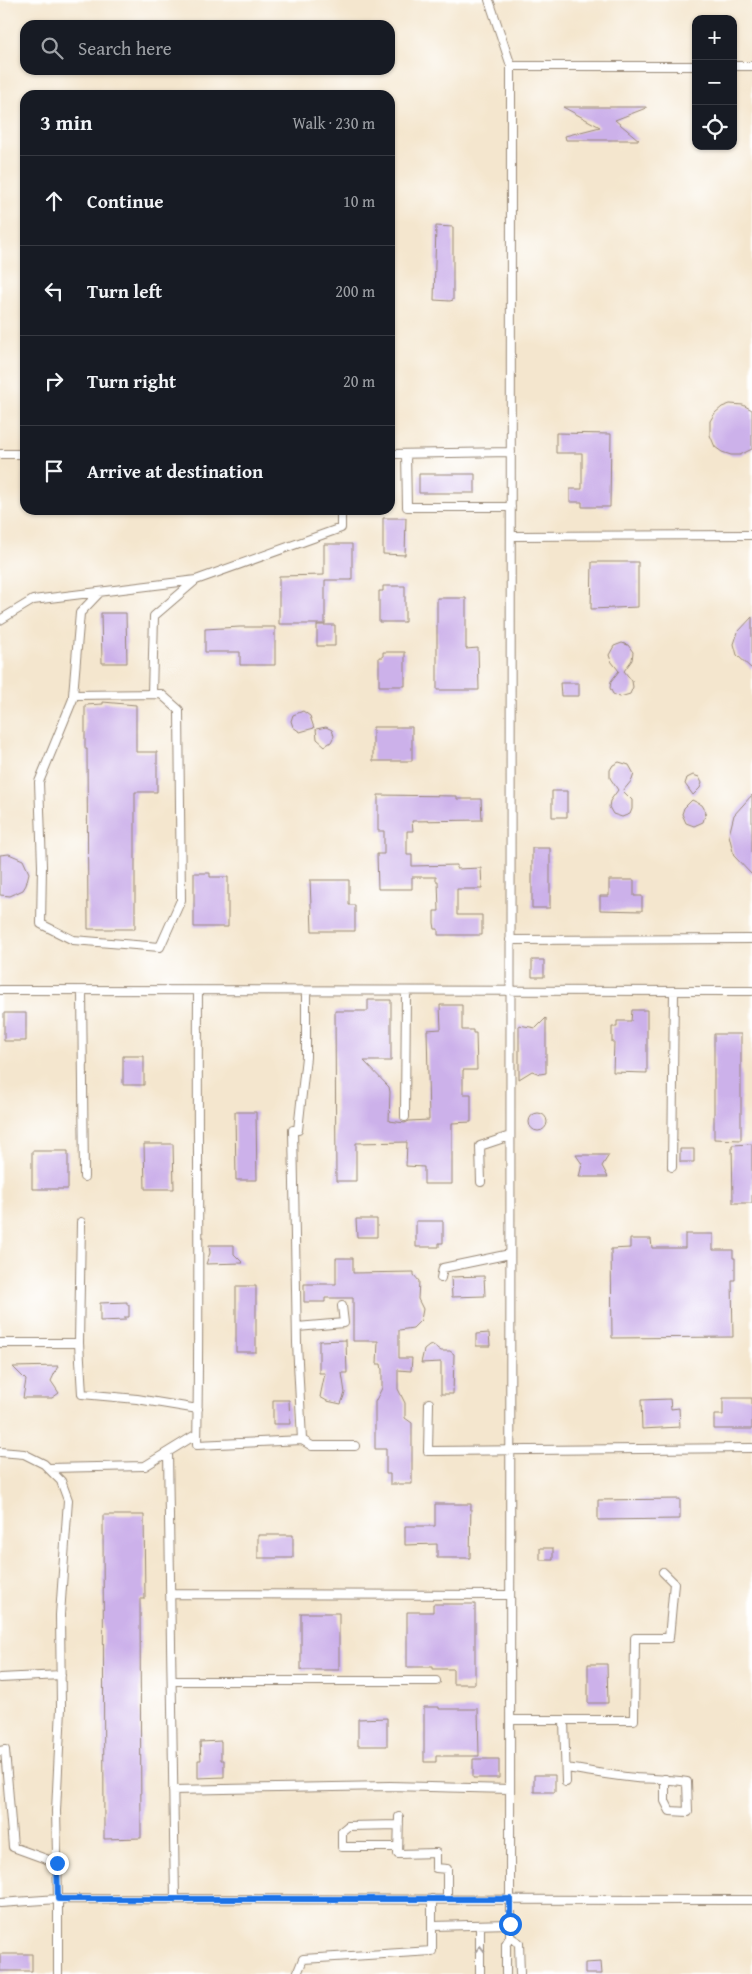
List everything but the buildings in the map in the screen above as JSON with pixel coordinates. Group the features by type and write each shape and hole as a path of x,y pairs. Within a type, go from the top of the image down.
{"lane":[{"path":"490,0 511,66 510,1938 506,1944 506,1974"},
{"path":"511,66 692,66"},
{"path":"737,66 752,66"},
{"path":"395,454 511,452"},
{"path":"0,454 20,454"},
{"path":"406,454 407,507 511,507"},
{"path":"0,620 33,600 196,580 341,528 341,515"},
{"path":"511,536 752,535"},
{"path":"152,694 154,616 196,580"},
{"path":"73,695 161,694 179,710 181,900 160,947 73,940 40,924 42,866 39,782 73,695 80,614 100,592"},
{"path":"510,940 752,939"},
{"path":"0,990 752,990"},
{"path":"82,990 84,1177"},
{"path":"198,990 197,1159 200,1220 197,1445 302,1440 312,1446 355,1446"},
{"path":"672,1167 674,990"},
{"path":"302,1440 297,1327 293,1130 298,1130 306,1057 306,991"},
{"path":"405,1117 406,991"},
{"path":"481,1182 480,1146 510,1136"},
{"path":"81,1222 79,1343 82,1394 137,1399 198,1409"},
{"path":"440,1278 443,1268 510,1254"},
{"path":"297,1327 344,1323 342,1306"},
{"path":"0,1343 79,1343"},
{"path":"429,1403 428,1452 752,1448"},
{"path":"49,1468 145,1466 197,1434"},
{"path":"0,1452 24,1454 44,1464 61,1481 68,1500 60,1615 61,1708 56,1810 58,1974"},
{"path":"168,1452 174,1899"},
{"path":"510,1720 634,1720 635,1638 669,1638 674,1583 663,1572"},
{"path":"170,1594 510,1595"},
{"path":"0,1678 61,1676"},
{"path":"172,1681 436,1681"},
{"path":"564,1720 566,1782"},
{"path":"0,1750 5,1750 14,1847 57,1863"},
{"path":"566,1768 634,1778 666,1779 687,1782 688,1812 670,1811 665,1801 666,1779"},
{"path":"173,1790 390,1786 510,1790"},
{"path":"398,1847 342,1846 342,1831 348,1826 399,1821 398,1854 436,1853 436,1868 447,1869 448,1899"},
{"path":"0,1903 58,1899 752,1900"},
{"path":"297,1974 303,1958 432,1951 432,1899"},
{"path":"480,1924 480,1974"},
{"path":"432,1926 510,1924"},
{"path":"510,1938 519,1942 520,1974"}],"route":[{"path":"57,1863 58,1899 510,1899 510,1924"}]}
